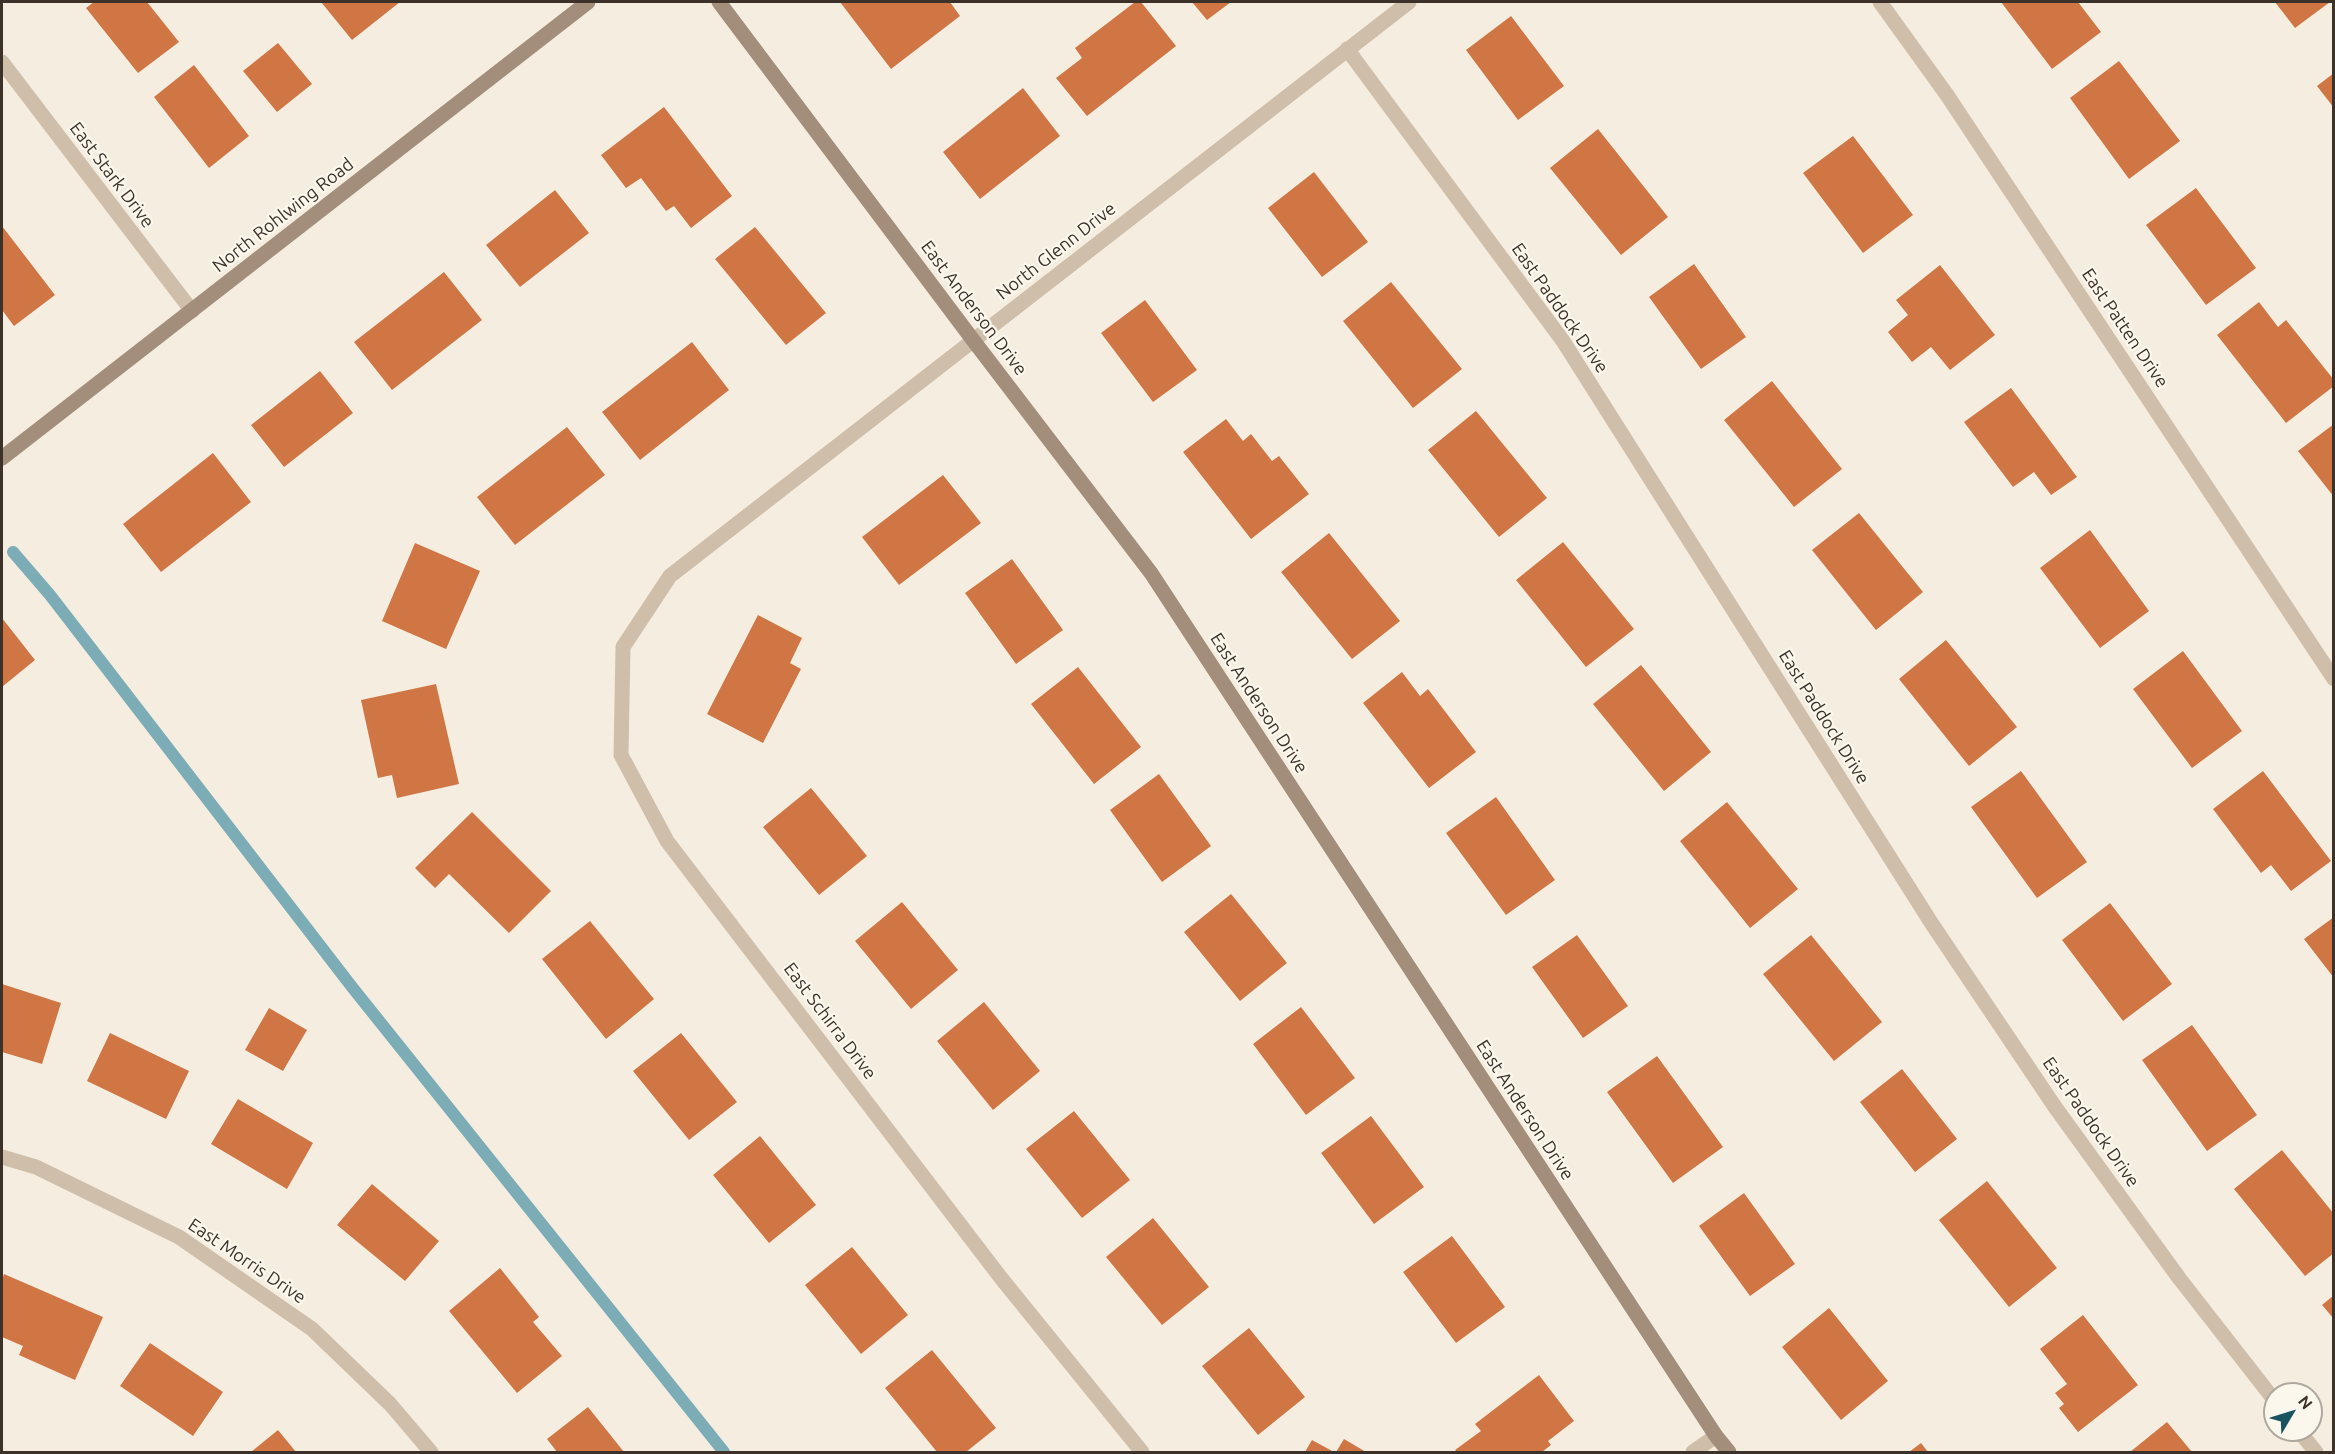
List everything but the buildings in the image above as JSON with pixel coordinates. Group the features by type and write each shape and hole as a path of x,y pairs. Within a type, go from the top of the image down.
{"street":[{"name":"North Rohlwing Road","path":"2,458 588,2"},
{"name":"East Anderson Drive","path":"719,2 1151,573 1716,1436 1729,1452"},
{"name":"North Glenn Drive","path":"670,576 1409,2"},
{"name":"East Patten Drive","path":"1880,2 1947,95 2334,679"},
{"name":"East Paddock Drive","path":"1347,50 1563,340 1932,924 2055,1107 2179,1278 2263,1386"},
{"name":"East Stark Drive","path":"2,62 192,311"},
{"name":"East Schirra Drive","path":"670,576 623,647 621,754 667,841 994,1269 1142,1452"},
{"name":"East Morris Drive","path":"2,1157 36,1167 179,1237 312,1329 390,1404 431,1452"},
{"path":"1693,1452 1716,1436"}],"waterway":[{"path":"13,552 50,595 352,987 724,1452"}]}
